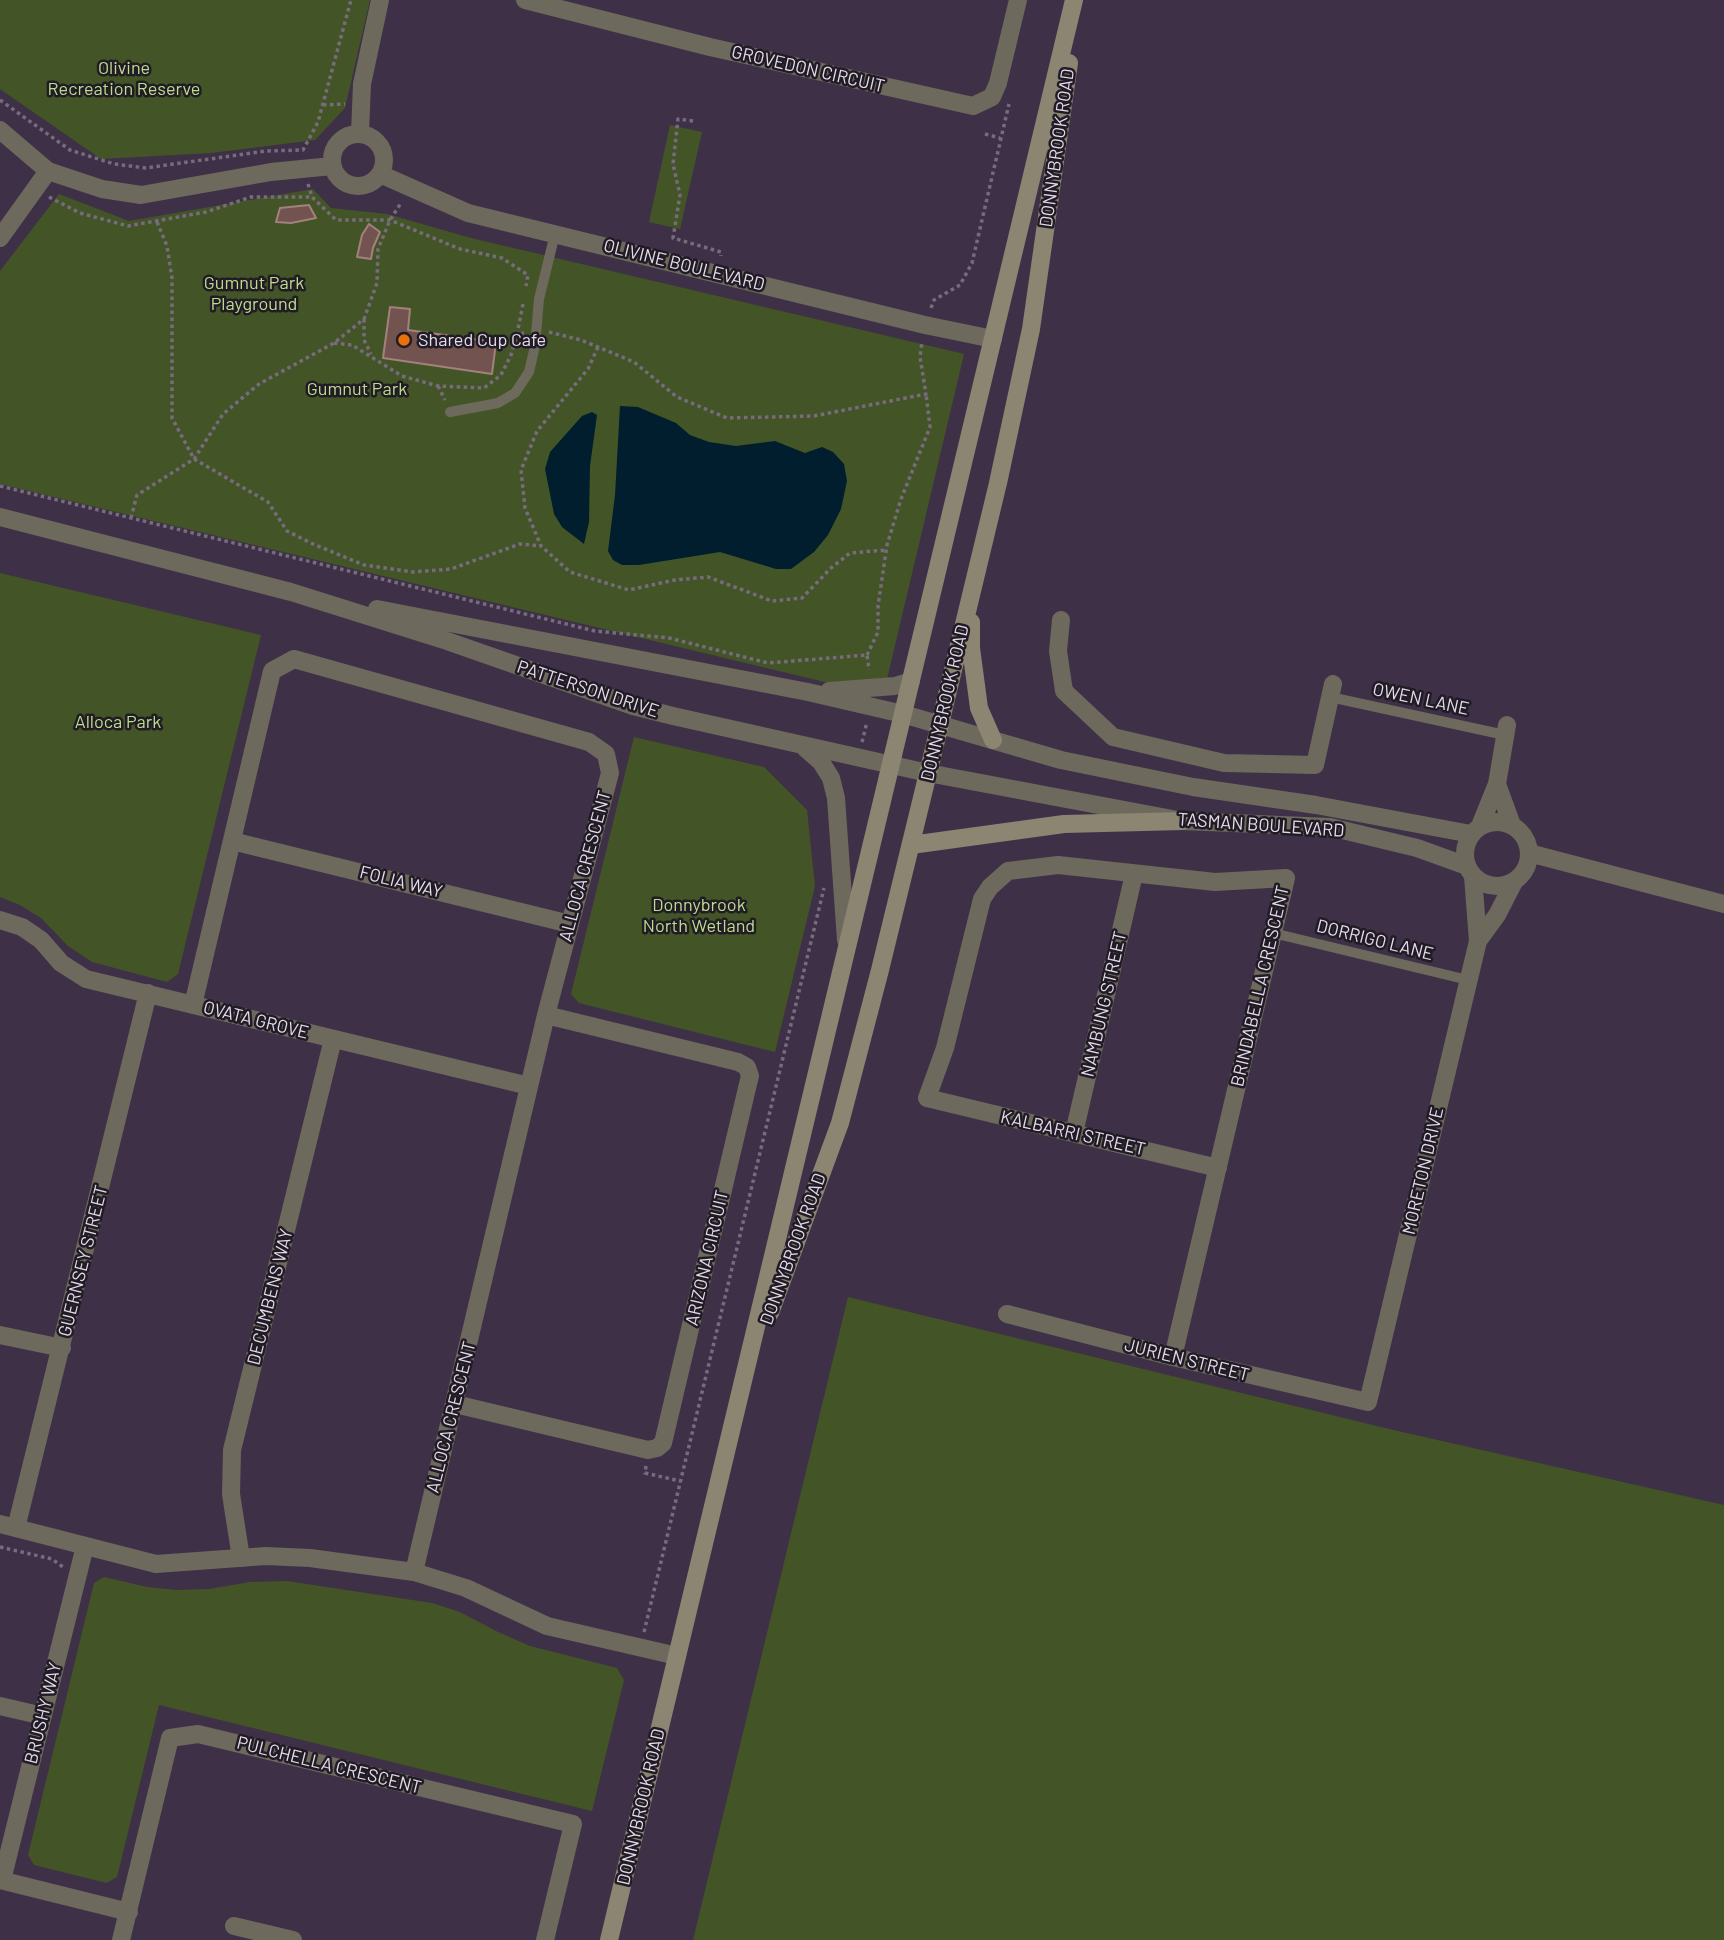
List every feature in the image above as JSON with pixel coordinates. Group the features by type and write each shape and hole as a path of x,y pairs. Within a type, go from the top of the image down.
{"main road":[{"name":"DONNYBROOK ROAD","path":"609,1940 1076,0"},
{"name":"DONNYBROOK ROAD","path":"742,1388 840,1123 911,845 1031,329 1076,0"},
{"path":"971,594 971,648 979,708 993,740"},
{"path":"911,845 1064,824 1183,821"}],"street":[{"path":"360,133 362,84 380,0"},
{"name":"GROVEDON CIRCUIT","path":"525,0 590,8 710,47 973,106 992,97 999,83 1018,0"},
{"path":"0,130 48,171 102,189 141,195 271,172 332,166"},
{"path":"347,135 369,135 382,148 384,158 380,174 366,185 352,186 337,176 332,166 334,148 339,140 347,135"},
{"path":"0,238 48,171"},
{"name":"OLIVINE BOULEVARD","path":"380,174 468,213 925,325 993,339"},
{"name":"PATTERSON DRIVE","path":"0,517 291,592 447,641 633,706 891,765"},
{"name":"PATTERSON DRIVE","path":"291,592 808,692 940,724"},
{"path":"1061,620 1058,651 1064,691 1113,737 1224,763 1315,765 1331,690"},
{"name":"ALLOCA CRESCENT","path":"193,1004 272,671 295,659 589,742 606,754 610,773 546,1015 414,1572"},
{"path":"808,692 895,686 911,681"},
{"name":"TASMAN BOULEVARD","path":"940,724 1061,760 1193,787 1476,830"},
{"path":"1476,830 1490,822 1512,825 1521,832 1527,842 1528,864 1514,882 1503,886 1482,883 1470,871 1465,848 1497,784 1506,730"},
{"path":"802,746 821,762 831,778 836,798 847,950"},
{"name":"TASMAN BOULEVARD","path":"891,765 1183,821 1331,827 1417,848 1470,871"},
{"path":"1497,784 1512,825"},
{"name":"FOLIA WAY","path":"232,841 570,924"},
{"path":"1529,853 1724,904"},
{"name":"BRINDABELLA CRESCENT","path":"927,1098 946,1048 982,899 990,887 1008,871 1058,865 1215,882 1286,878 1173,1357"},
{"name":"MORETON DRIVE","path":"1368,1402 1478,941 1470,871"},
{"name":"NAMBUNG STREET","path":"1074,1133 1134,874"},
{"name":"MORETON DRIVE","path":"1478,941 1497,915 1514,882"},
{"name":"OVATA GROVE","path":"0,920 22,927 41,940 61,963 86,979 529,1086"},
{"name":"GUERNSEY STREET","path":"8,1526 62,1348 148,993"},
{"name":"ARIZONA CIRCUIT","path":"546,1015 738,1062 747,1067 750,1076 663,1443 648,1450"},
{"name":"DECUMBENS WAY","path":"241,1558 231,1494 232,1450 333,1039"},
{"name":"KALBARRI STREET","path":"927,1098 1218,1168"},
{"name":"JURIEN STREET","path":"1007,1314 1173,1357 1368,1402"},
{"path":"0,1335 62,1348"},
{"path":"455,1404 648,1450"},
{"path":"8,1526 156,1564 241,1558 310,1558 414,1572 466,1588 547,1626 677,1656"},
{"name":"BRUSHY WAY","path":"1,1880 85,1546"},
{"path":"0,1706 43,1716"},
{"name":"PULCHELLA CRESCENT","path":"121,1940 170,1738 198,1734 573,1824 545,1940"},
{"path":"1,1880 129,1912"},
{"path":"234,1926 293,1940"}],"lane":[{"path":"450,412 498,403 515,393 529,372 535,346 539,299 555,234"},
{"name":"OWEN LANE","path":"1331,690 1506,730"},
{"name":"DORRIGO LANE","path":"1273,933 1468,980"}],"path":[{"path":"0,100 71,150 114,164 146,168 266,151 303,150 318,122 351,0"},
{"path":"693,121 678,119 673,164 680,195 673,238 721,251 720,274"},
{"path":"985,134 1000,138"},
{"path":"371,356 364,340 364,319 377,283 378,250 390,220 411,188"},
{"path":"157,222 167,246 172,278 172,418 194,458 268,502 287,531 364,565 413,572 451,569 520,544 541,546"},
{"path":"131,518 137,495 194,458 223,414 259,384 334,343 364,319"},
{"path":"334,343 352,345 402,376 438,386 484,388 501,375 517,334"},
{"path":"598,347 588,369 537,431 521,470 525,508 541,546 570,572 629,590 675,580 708,577 772,601 802,598 850,553 886,550"},
{"path":"867,656 878,632 878,606 886,550 901,499 930,427 926,394"},
{"path":"0,486 595,631 669,638 768,663 817,661"},
{"path":"859,758 871,706"},
{"path":"640,1647 826,878"},
{"path":"648,1450 645,1473 680,1481"},
{"path":"0,1547 52,1559 65,1568 78,1572"}],"green space":[{"name":"Olivine Recreation Reserve","path":"0,0 370,0 345,108 315,140 211,153 101,159 0,89"},
{"path":"670,125 702,132 680,229 649,222"},
{"name":"Gumnut Park","path":"313,189 331,208 387,214 471,238 964,354 883,696 0,484 0,271 59,194 129,221"},
{"name":"Alloca Park","path":"0,573 261,635 178,974 167,982 92,962 68,946 41,918 0,897"},
{"name":"Donnybrook North Wetland","path":"634,737 764,767 807,810 815,886 775,1052 579,1003 571,994"},
{"path":"848,1297 1389,1429 1724,1505 1724,1940 693,1940"},
{"path":"104,1577 147,1587 176,1590 287,1581 432,1603 460,1612 530,1646 617,1668 624,1680 592,1811 159,1705 117,1877 107,1883 34,1865 28,1855 94,1583"}],"water":[{"path":"620,406 638,407 676,423 690,435 709,442 736,446 775,441 805,453 822,447 833,452 844,464 847,481 841,509 828,535 814,552 791,569 776,569 720,552 639,565 622,565 613,560 608,551 615,495"},
{"path":"592,412 597,415 590,466 589,522 584,544 562,527 554,514 545,469 550,452 582,416"}],"building":[{"path":"309,205 316,218 291,223 276,222 280,208"},
{"path":"369,224 380,232 371,259 357,257 362,235"},
{"path":"390,307 410,309 408,330 496,342 492,374 383,358"}],"place":[{"name":"Shared Cup Cafe","path":"404,340"}],"park label":[{"name":"Gumnut Park Playground","path":"254,293"}]}
